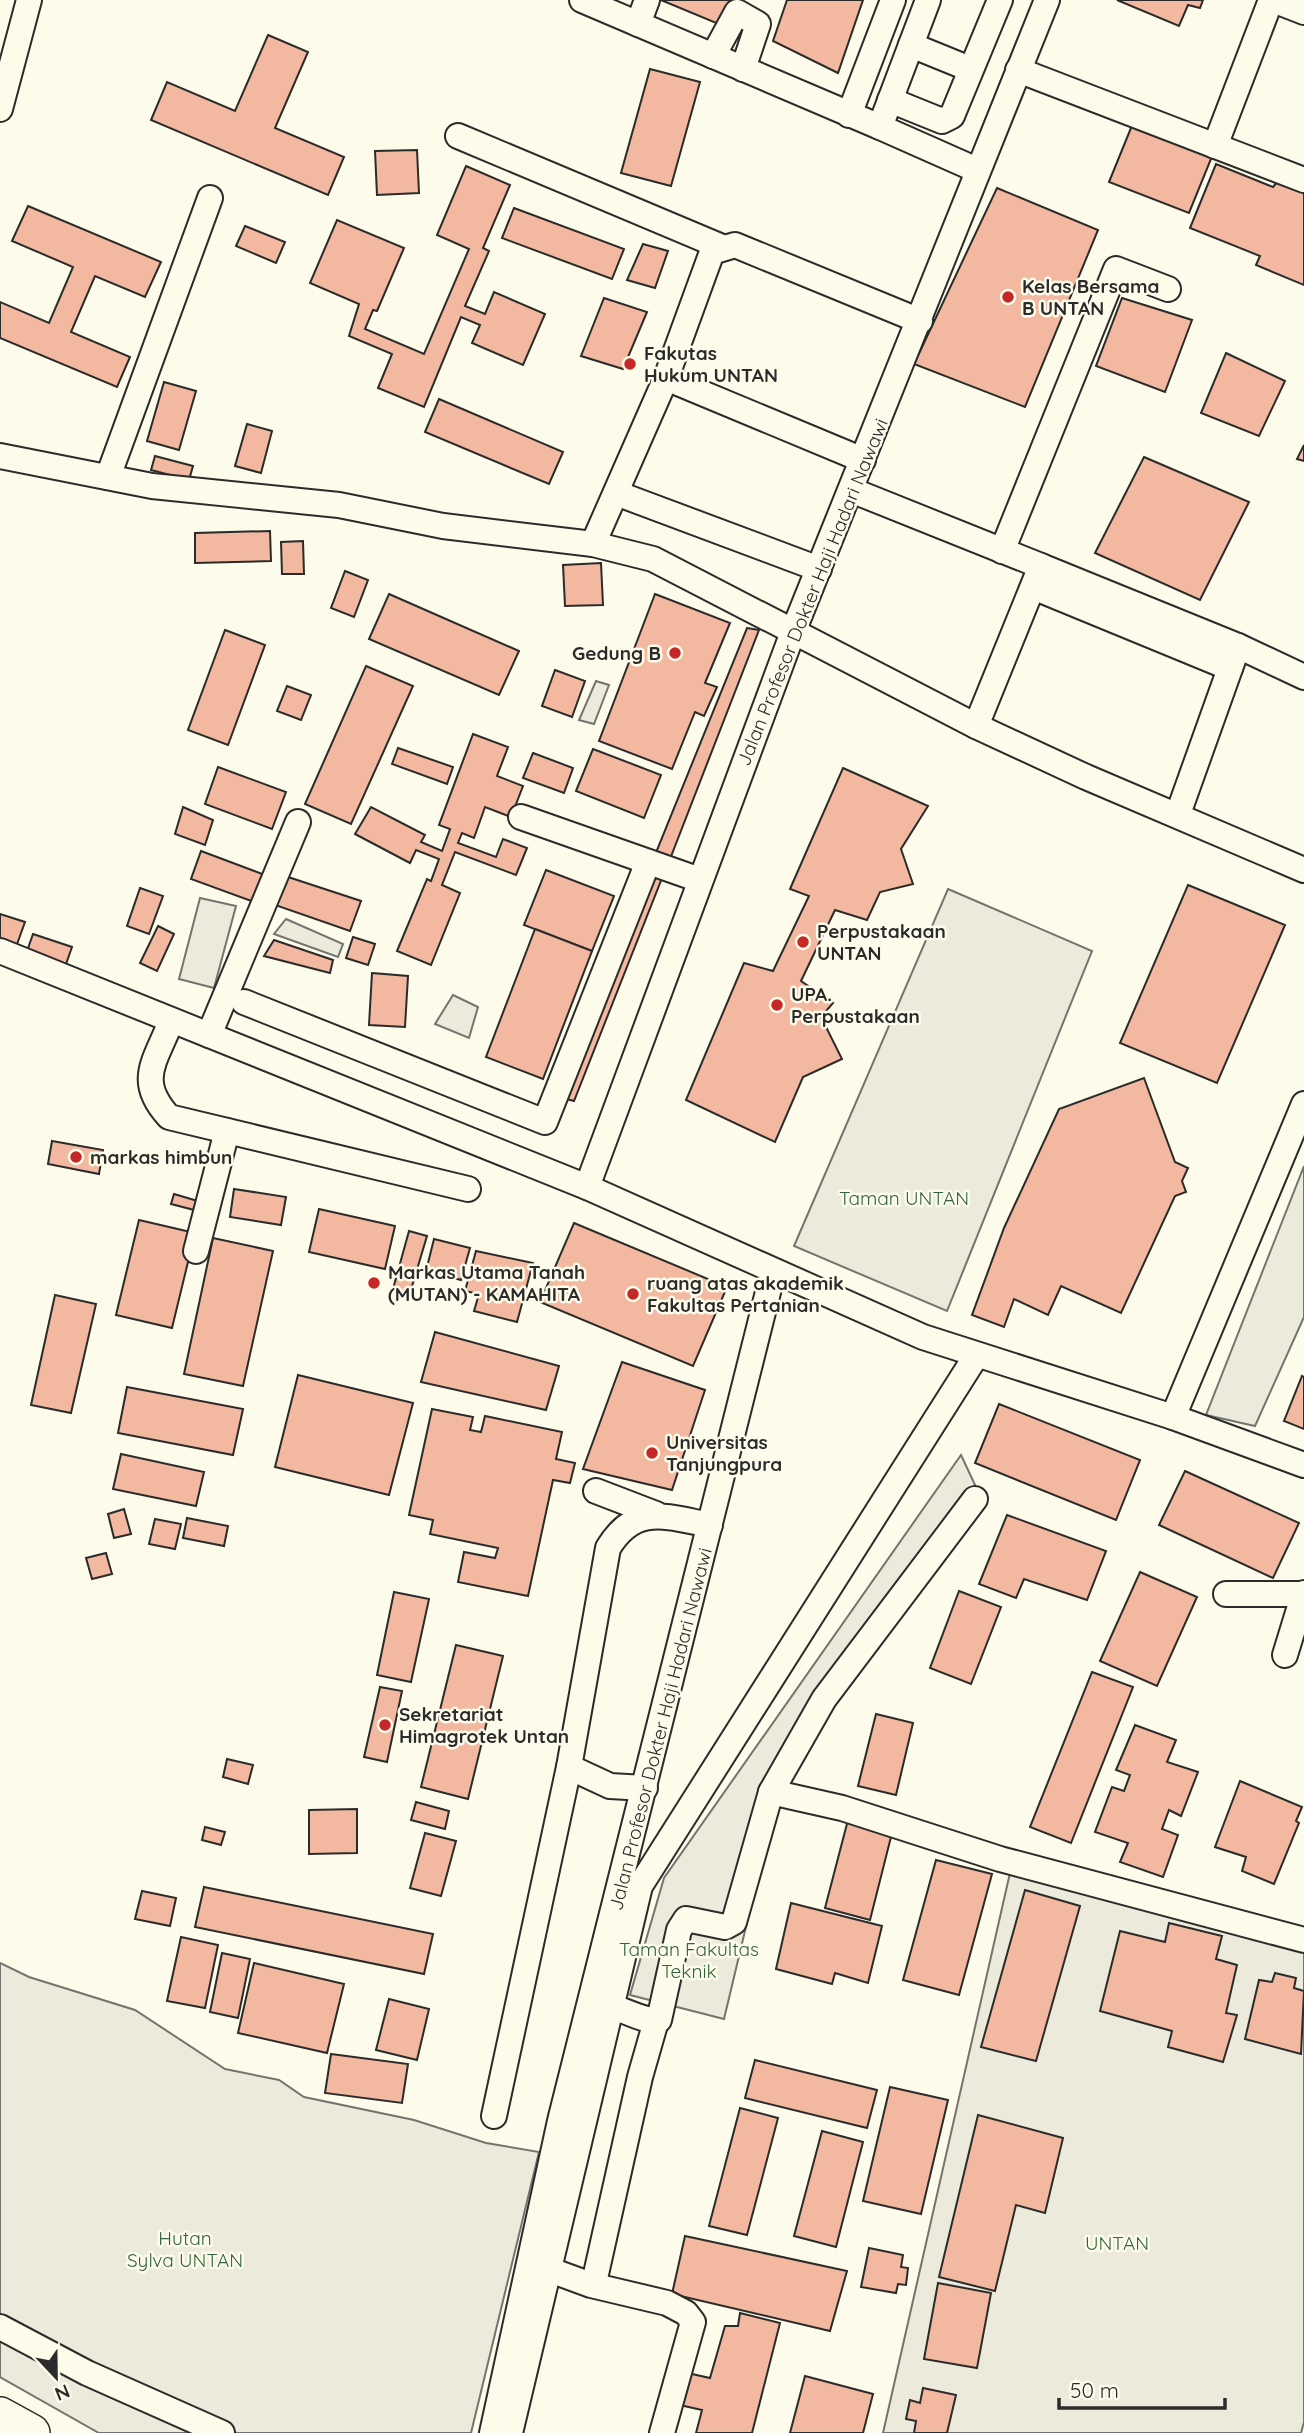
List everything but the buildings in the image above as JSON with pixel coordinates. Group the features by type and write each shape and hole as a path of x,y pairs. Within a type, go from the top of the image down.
{"highway":[{"path":"0,2416 31,2433"}],"street":[{"path":"2,95 29,0"},
{"path":"638,24 647,0"},
{"path":"849,115 893,0"},
{"path":"880,127 928,0"},
{"path":"890,100 942,121 952,116 1000,0"},
{"name":"Jalan Profesor Dokter Haji Hadari Nawawi","path":"587,1187 793,632 1047,0"},
{"path":"1215,146 1272,0 1304,12"},
{"path":"595,3 977,170"},
{"path":"713,56 737,12 758,24 743,69"},
{"path":"911,45 970,69"},
{"path":"1018,70 1304,180"},
{"path":"458,136 722,247"},
{"path":"108,477 210,198"},
{"path":"593,544 666,378 712,252 736,245 920,321"},
{"path":"1002,551 1116,269 1168,289"},
{"path":"666,378 863,460"},
{"path":"0,456 152,486 339,505 443,526 593,544 653,559 976,726 1086,777 1304,870"},
{"path":"851,490 1002,551 1037,577 1234,657 1304,677"},
{"path":"616,493 819,569"},
{"path":"976,726 1037,577"},
{"path":"1178,814 1234,657"},
{"path":"521,817 700,880"},
{"path":"209,1035 298,822"},
{"path":"244,1002 545,1122 648,862"},
{"path":"0,951 587,1187 923,1337 1173,1417 1304,1465"},
{"path":"171,1021 149,1078 155,1101 169,1117 468,1189"},
{"path":"1173,1417 1304,1104"},
{"path":"196,1251 227,1131"},
{"name":"Jalan Profesor Dokter Haji Hadari Nawawi","path":"602,2005 645,1788 773,1272"},
{"name":"Jalan Profesor Dokter Haji Hadari Nawawi","path":"510,2433 560,2121 602,2005 640,1886 976,1356"},
{"path":"596,1491 656,1514 710,1525"},
{"path":"596,2274 640,2077 656,2021 659,2020 679,1930 686,1919 725,1927 734,1923 771,1792 824,1699 975,1499"},
{"path":"494,2116 569,1767 608,1548 617,1532 633,1521 656,1514"},
{"path":"1226,1594 1304,1593 1285,1655"},
{"path":"569,1767 610,1786 645,1788"},
{"path":"771,1792 842,1808 1000,1859 1304,1940"},
{"path":"602,2005 656,2021"},
{"path":"538,2271 667,2303 686,2313 693,2322 662,2433"},
{"name":"Jalan Profesor Dokter Haji Hadari Nawawi","path":"492,2433 538,2271"},
{"path":"0,2327 87,2373 222,2433"}],"green space":[{"path":"596,681 609,685 594,724 579,720"},
{"name":"Taman UNTAN","path":"948,889 1092,951 947,1311 794,1246"},
{"path":"200,898 236,906 214,988 179,979"},
{"path":"286,919 343,944 338,957 274,934"},
{"path":"453,995 478,1007 469,1038 435,1024"},
{"path":"1304,1166 1304,1317 1255,1426 1206,1415"},
{"name":"Taman Fakultas Teknik","path":"961,1455 984,1504 852,1644 776,1801 724,2019 630,1995 664,1878"},
{"name":"UNTAN","path":"1012,1864 1304,1945 1304,2422 1301,2433 883,2433"},
{"name":"Hutan Sylva UNTAN","path":"0,1963 29,1977 135,2010 225,2069 279,2080 304,2097 414,2120 486,2143 539,2152 471,2433 99,2433 0,2377"}],"place":[{"name":"Kelas Bersama B UNTAN","path":"1008,297"},
{"name":"Fakutas Hukum UNTAN","path":"630,364"},
{"name":"Gedung B","path":"675,653"},
{"name":"Perpustakaan UNTAN","path":"803,942"},
{"name":"UPA. Perpustakaan","path":"777,1005"},
{"name":"markas himbun","path":"76,1157"},
{"name":"Markas Utama Tanah (MUTAN) - KAMAHITA","path":"374,1283"},
{"name":"ruang atas akademik Fakultas Pertanian","path":"633,1294"},
{"name":"Universitas Tanjungpura","path":"652,1453"},
{"name":"Sekretariat Himagrotek Untan","path":"385,1725"}]}
